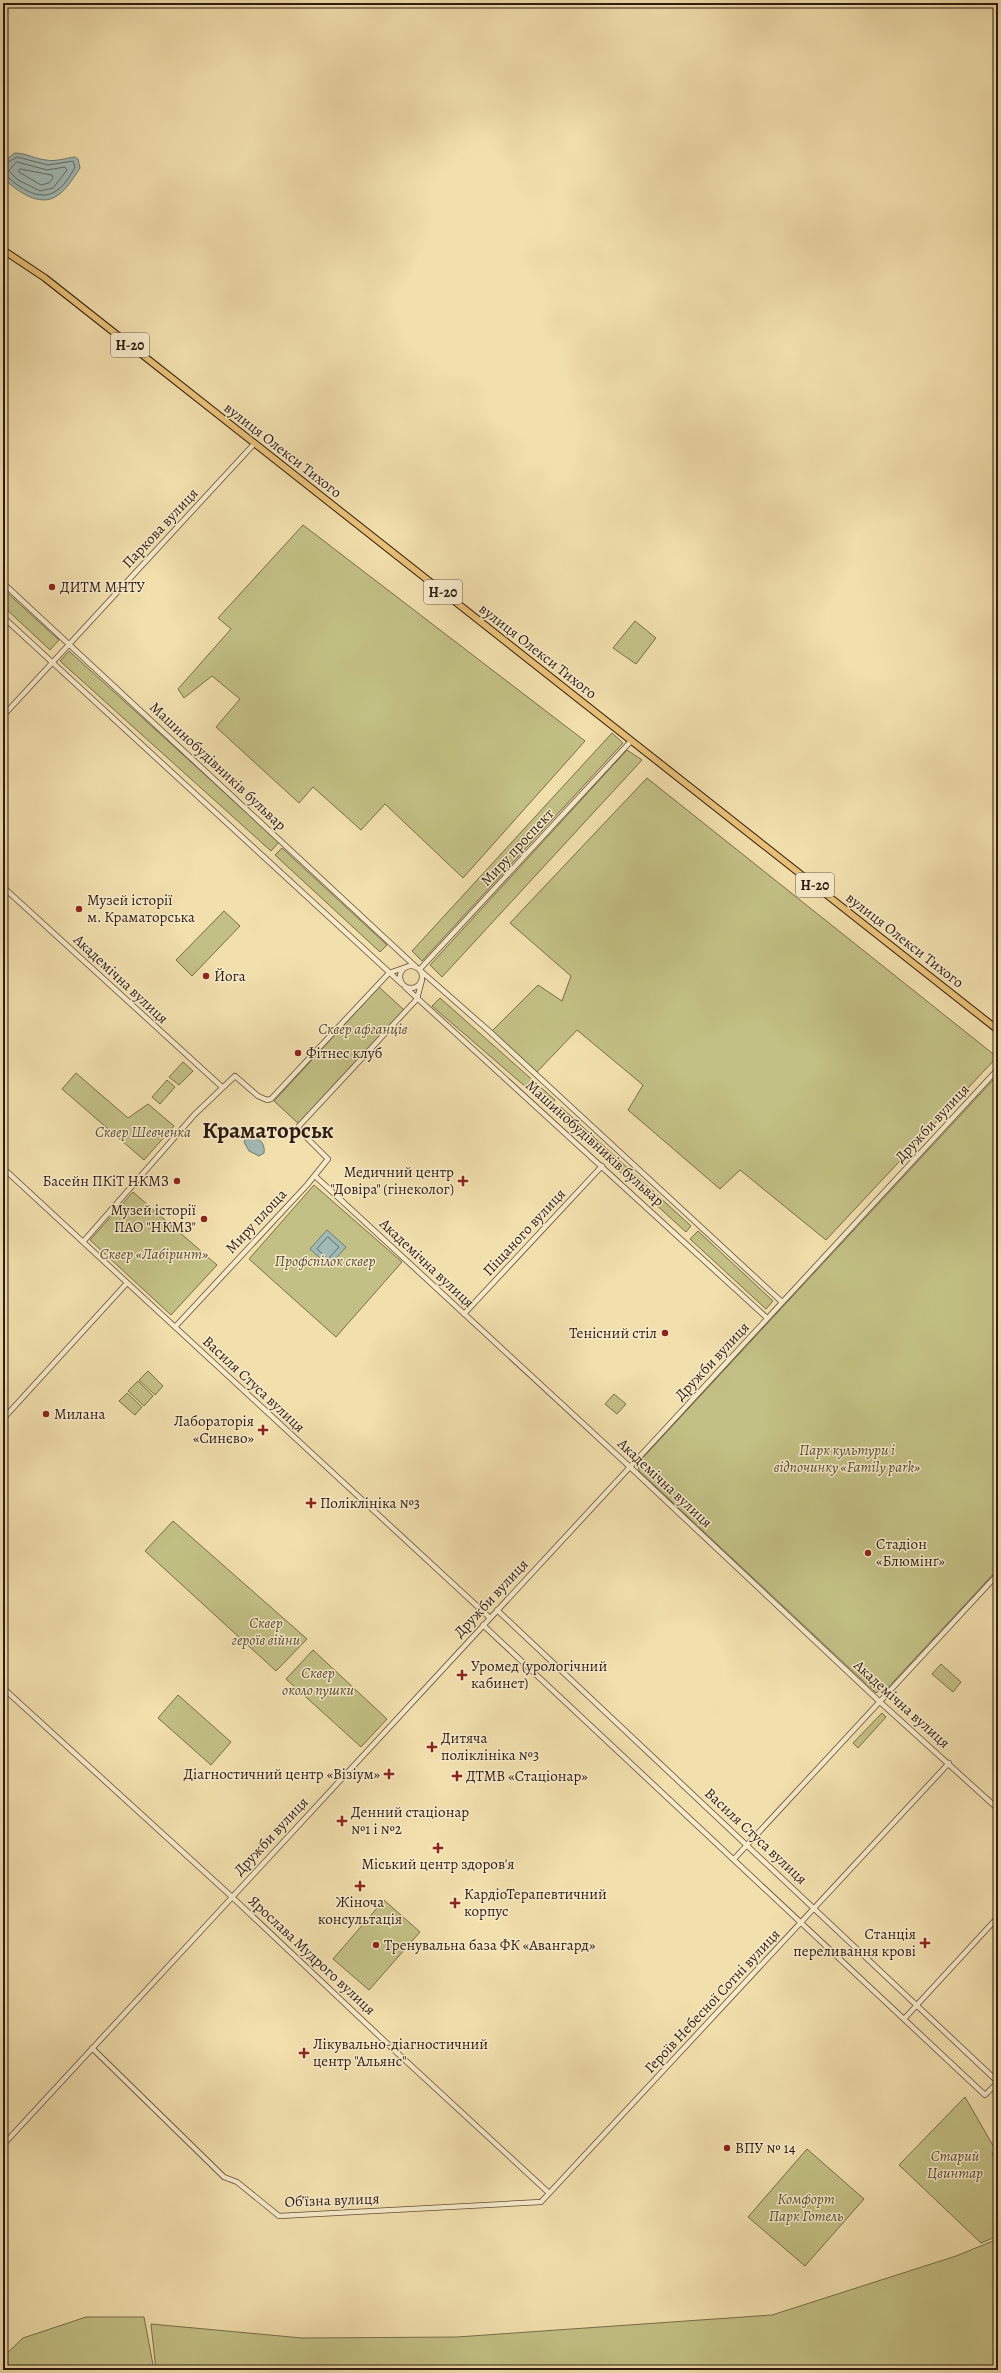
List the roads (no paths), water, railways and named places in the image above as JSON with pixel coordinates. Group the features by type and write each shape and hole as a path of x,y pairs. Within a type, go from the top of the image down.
{"main road":[{"name":"вулиця Олекси Тихого","path":"3,250 45,278 998,1030"}],"street":[{"name":"Паркова вулиця","path":"3,716 254,444"},
{"name":"Машинобудівників бульвар","path":"3,583 419,970 495,1037 782,1302"},
{"name":"Машинобудівників бульвар","path":"3,617 417,999 767,1318"},
{"name":"Миру проспект","path":"419,970 631,741"},
{"name":"Академічна вулиця","path":"3,887 222,1087"},
{"path":"409,966 401,973 404,986 416,988 422,980"},
{"path":"83,1242 196,1114 235,1076 258,1096 267,1100 271,1099 389,973 409,966 419,970 422,980 417,999 299,1126 299,1130 328,1159 315,1176"},
{"name":"Дружби вулиця","path":"4,2142 998,1069"},
{"name":"Піщаного вулиця","path":"464,1314 602,1166"},
{"name":"Василя Стуса вулиця","path":"3,1168 490,1618"},
{"name":"Академічна вулиця","path":"315,1176 630,1467 880,1702 998,1809"},
{"name":"Миру площа","path":"176,1327 315,1176"},
{"path":"3,1419 127,1283"},
{"path":"734,1859 998,1574"},
{"name":"Василя Стуса вулиця","path":"483,1625 985,2095 998,2082 748,1844 497,1610"},
{"name":"Ярослава Мудрого вулиця","path":"3,1688 231,1896 393,2049 549,2193"},
{"name":"Героїв Небесної Сотні вулиця","path":"541,2202 949,1763"},
{"path":"904,2019 998,1917"},
{"name":"Об’їзна вулиця","path":"92,2048 224,2177 237,2182 279,2216 541,2202"}],"water":[{"path":"15,153 49,160 75,157 78,159 80,168 73,179 58,195 51,199 36,199 21,192 3,178 5,163 8,158"},
{"path":"247,1136 260,1140 264,1146 264,1153 259,1156 249,1151 244,1142"},
{"path":"327,1230 346,1247 329,1266 310,1249"}],"place":[{"name":"ДИТМ МНТУ","path":"52,587"},
{"name":"Музей історії м. Краматорська","path":"79,909"},
{"name":"Йога","path":"206,976"},
{"name":"Фітнес клуб","path":"298,1053"},
{"name":"Басейн ПКіТ НКМЗ","path":"177,1181"},
{"name":"Медичний центр \"Довіра\" (гінеколог)","path":"463,1181"},
{"name":"Музей історії ПАО \"НКМЗ\"","path":"204,1219"},
{"name":"Тенісний стіл","path":"665,1333"},
{"name":"Милана","path":"46,1414"},
{"name":"Лабораторія «Синєво»","path":"263,1430"},
{"name":"Поліклініка №3","path":"311,1503"},
{"name":"Стадіон «Блюмінґ»","path":"868,1553"},
{"name":"Уромед (урологічний кабинет)","path":"462,1675"},
{"name":"Дитяча поліклініка №3","path":"432,1747"},
{"name":"Діагностичний центр «Візіум»","path":"389,1774"},
{"name":"ДТМВ «Стаціонар»","path":"457,1776"},
{"name":"Денний стаціонар №1 і №2","path":"342,1821"},
{"name":"Міський центр здоров'я","path":"438,1848"},
{"name":"Жіноча консультація","path":"360,1886"},
{"name":"КардіоТерапевтичний корпус","path":"455,1903"},
{"name":"Станція переливання крові","path":"925,1943"},
{"name":"Тренувальна база ФК «Авангард»","path":"376,1945"},
{"name":"Лікувально-діагностичний центр \"Альянс\"","path":"304,2053"},
{"name":"ВПУ № 14","path":"727,2148"}],"district":[{"name":"Краматорськ","path":"268,1130"}],"park label":[{"name":"Сквер афганців","path":"363,1029"},
{"name":"Сквер Шевченка","path":"143,1132"},
{"name":"Сквер «Лабіринт»","path":"154,1254"},
{"name":"Профспілок сквер","path":"325,1261"},
{"name":"Парк культури і відпочинку «Family park»","path":"847,1458"},
{"name":"Сквер героїв війни","path":"266,1632"},
{"name":"Сквер около пушки","path":"318,1682"},
{"name":"Старий Цвинтар","path":"955,2164"},
{"name":"Комфорт Парк Готель","path":"806,2208"}]}
